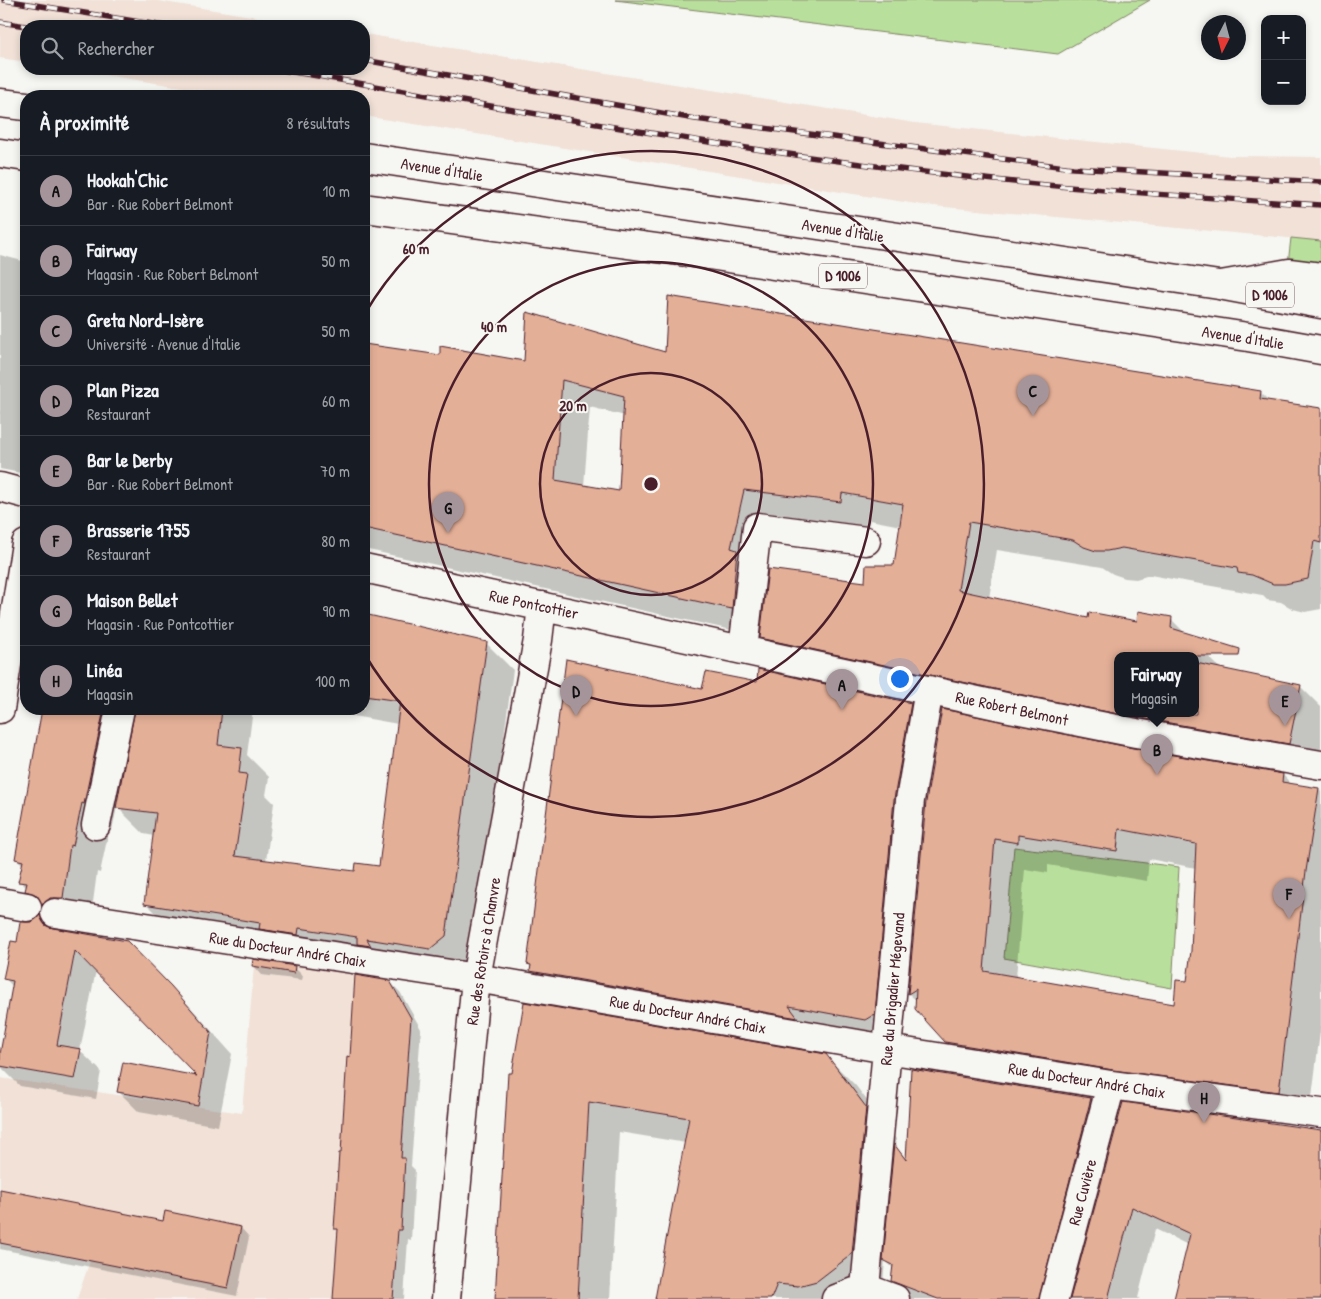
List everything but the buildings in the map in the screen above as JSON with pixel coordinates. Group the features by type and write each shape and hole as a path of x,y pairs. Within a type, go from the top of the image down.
{"street":[{"path":"0,102 20,105"},
{"path":"0,153 20,156"},
{"name":"Avenue d'Italie","path":"370,158 1219,285 1321,304"},
{"name":"Avenue d'Italie","path":"370,209 708,255 1239,335 1321,350"},
{"path":"1219,285 1289,273 1321,278"},
{"path":"0,487 20,492"},
{"path":"743,650 757,527 866,541"},
{"name":"Rue Pontcottier","path":"370,569 704,640"},
{"path":"0,709 20,582"},
{"name":"Rue des Rotoirs à Chanvre","path":"446,1299 476,978 538,640 542,606"},
{"name":"Rue Robert Belmont","path":"704,640 743,650 1136,733 1321,765"},
{"name":"Rue du Brigadier Mégevand","path":"865,1288 910,800 929,690"},
{"path":"96,825 119,715"},
{"path":"0,902 27,907"},
{"name":"Rue du Docteur André Chaix","path":"55,913 476,978 887,1049 1110,1085 1321,1113"},
{"name":"Rue Cuvière","path":"1054,1299 1110,1085"},
{"path":"836,1299 865,1288 895,1299"}],"shaded area":[{"path":"0,0 152,0 277,20 20,20 20,61 0,58"},
{"path":"370,35 915,123 1230,156 1321,157 1321,241 923,205 370,117 370,90 201,90 104,75 370,75"},
{"path":"255,953 386,974 411,1018 393,1299 77,1299 90,1261 0,1243 0,1078 242,1113"}],"green space":[{"path":"615,0 1150,0 1058,54"},
{"path":"1291,238 1321,241 1321,268 1288,264"},
{"path":"1014,847 1179,867 1172,988 1004,958"}],"railway":[{"path":"4,0 128,20"},
{"path":"0,22 20,25"},
{"path":"370,61 695,119 1073,168 1321,182"},
{"path":"312,75 608,126 858,164 1083,188 1321,205"}],"place":[{"name":"Greta Nord-Isère","path":"1033,416"},
{"name":"Maison Bellet","path":"448,533"},
{"name":"Hookah'Chic","path":"842,710"},
{"name":"Plan Pizza","path":"576,716"},
{"name":"Bar le Derby","path":"1285,726"},
{"name":"Fairway","path":"1157,775"},
{"name":"Brasserie 1755","path":"1289,919"},
{"name":"Linéa","path":"1204,1123"}]}
